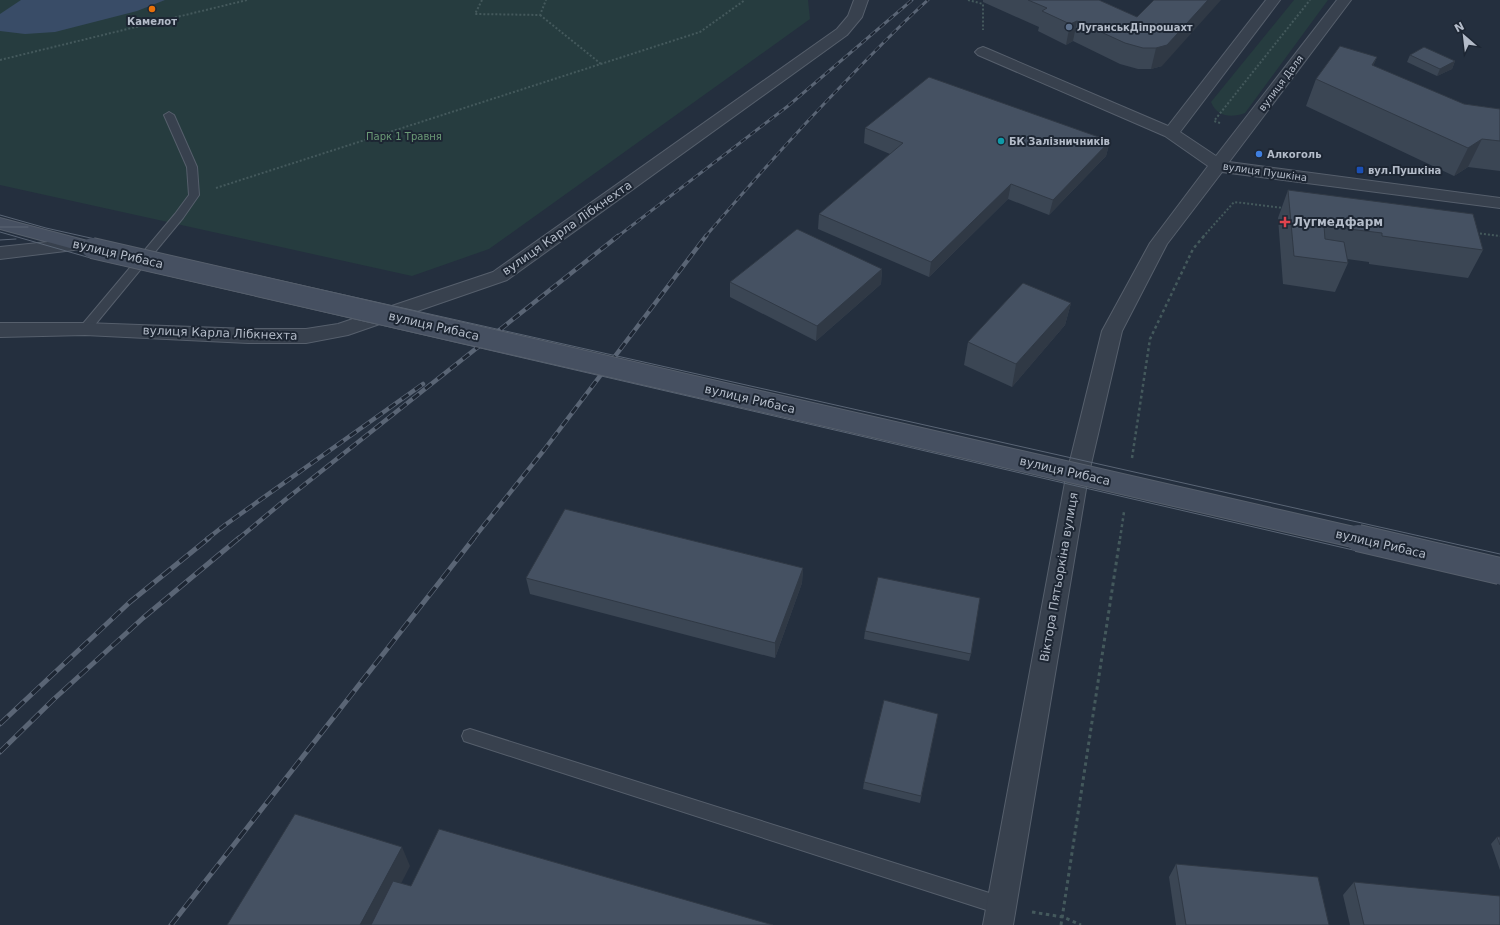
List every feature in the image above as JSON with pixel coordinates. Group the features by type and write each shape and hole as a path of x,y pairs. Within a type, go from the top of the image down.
{"main road":[{"name":"вулиця Рибаса","path":"0,222 84,246 1500,571"}],"street":[{"name":"вулиця Карла Лібкнехта","path":"0,330 85,329 248,336 306,336 341,330 500,276 842,32 855,16 861,0"},
{"path":"1171,133 1273,0"},
{"name":"вулиця Даля","path":"1219,166 1344,0"},
{"name":"вулиця Пушкіна","path":"983,52 1171,133 1219,166 1500,203"},
{"name":"Віктора Пятьоркіна вулиця","path":"1000,916 1077,477 1112,331 1159,243 1219,166"},
{"path":"0,253 84,246"}],"lane":[{"path":"85,329 179,216 194,195 192,167 169,114"},
{"path":"470,736 1000,916"}],"path":[{"path":"0,60 247,0"},
{"path":"482,0 475,14 540,15 601,64"},
{"path":"540,15 546,0"},
{"path":"194,195 700,32 745,0"},
{"path":"968,0 983,4 983,52"},
{"path":"1131,464 1150,339 1193,249 1234,202 1289,209"},
{"path":"1469,232 1500,236"},
{"path":"1061,925 1124,511"},
{"path":"1000,916 1063,917 1081,925"}],"green space":[{"name":"Парк 1 Травня","path":"0,0 808,0 810,19 489,249 412,276 0,185"},
{"path":"1294,0 1328,0 1245,113 1230,116 1217,111 1211,102"}],"water":[{"path":"21,0 165,0 137,11 55,32 25,34 0,31 0,14"}],"building":[{"path":"1028,0 1099,0 1137,17 1154,0 1208,0 1167,45 1156,48 1143,48 1125,43 1077,21 1070,24 1042,11 1047,8"},
{"path":"1340,46 1377,57 1372,65 1464,104 1500,109 1500,141 1482,139 1468,148 1316,79"},
{"path":"1424,47 1455,61 1440,69 1410,55"},
{"path":"929,77 1110,141 1053,200 1011,184 931,262 819,214 903,143 865,128"},
{"path":"1288,190 1473,214 1483,250 1382,236 1382,233 1324,226 1325,239 1344,242 1348,263 1294,256"},
{"path":"797,229 882,269 817,326 730,282"},
{"path":"1023,283 1071,303 1016,364 968,342"},
{"path":"565,509 803,568 775,643 526,578"},
{"path":"878,577 980,598 971,654 865,631"},
{"path":"884,700 938,714 921,796 864,782"},
{"path":"295,814 402,847 360,925 227,925"},
{"path":"439,829 773,925 371,925 393,881 411,886"},
{"path":"1497,837 1500,837 1500,845"},
{"path":"1176,864 1318,877 1329,925 1186,925"},
{"path":"1354,882 1500,896 1500,925 1364,925"}],"tram line":[{"path":"0,215 46,228 1500,554"},
{"path":"0,227 28,227"},
{"path":"0,232 87,257 1500,584"},
{"path":"0,240 16,239"}],"railway":[{"path":"617,237 788,106 912,0"},
{"path":"705,237 811,118 887,39 928,0"},
{"path":"238,539 618,236"},
{"path":"473,539 544,450 706,236"},
{"path":"207,539 423,384"},
{"path":"0,724 130,602 209,538"},
{"path":"0,752 54,699 143,618 239,538"},
{"path":"171,925 474,538"}],"place":[{"name":"Камелот","path":"152,9"},
{"name":"ЛуганськДіпрошахт","path":"1069,27"},
{"name":"БК Залізничників","path":"1001,141"},
{"name":"Алкоголь","path":"1259,154"},
{"name":"вул.Пушкіна","path":"1360,170"},
{"name":"Лугмедфарм","path":"1285,222"}]}
